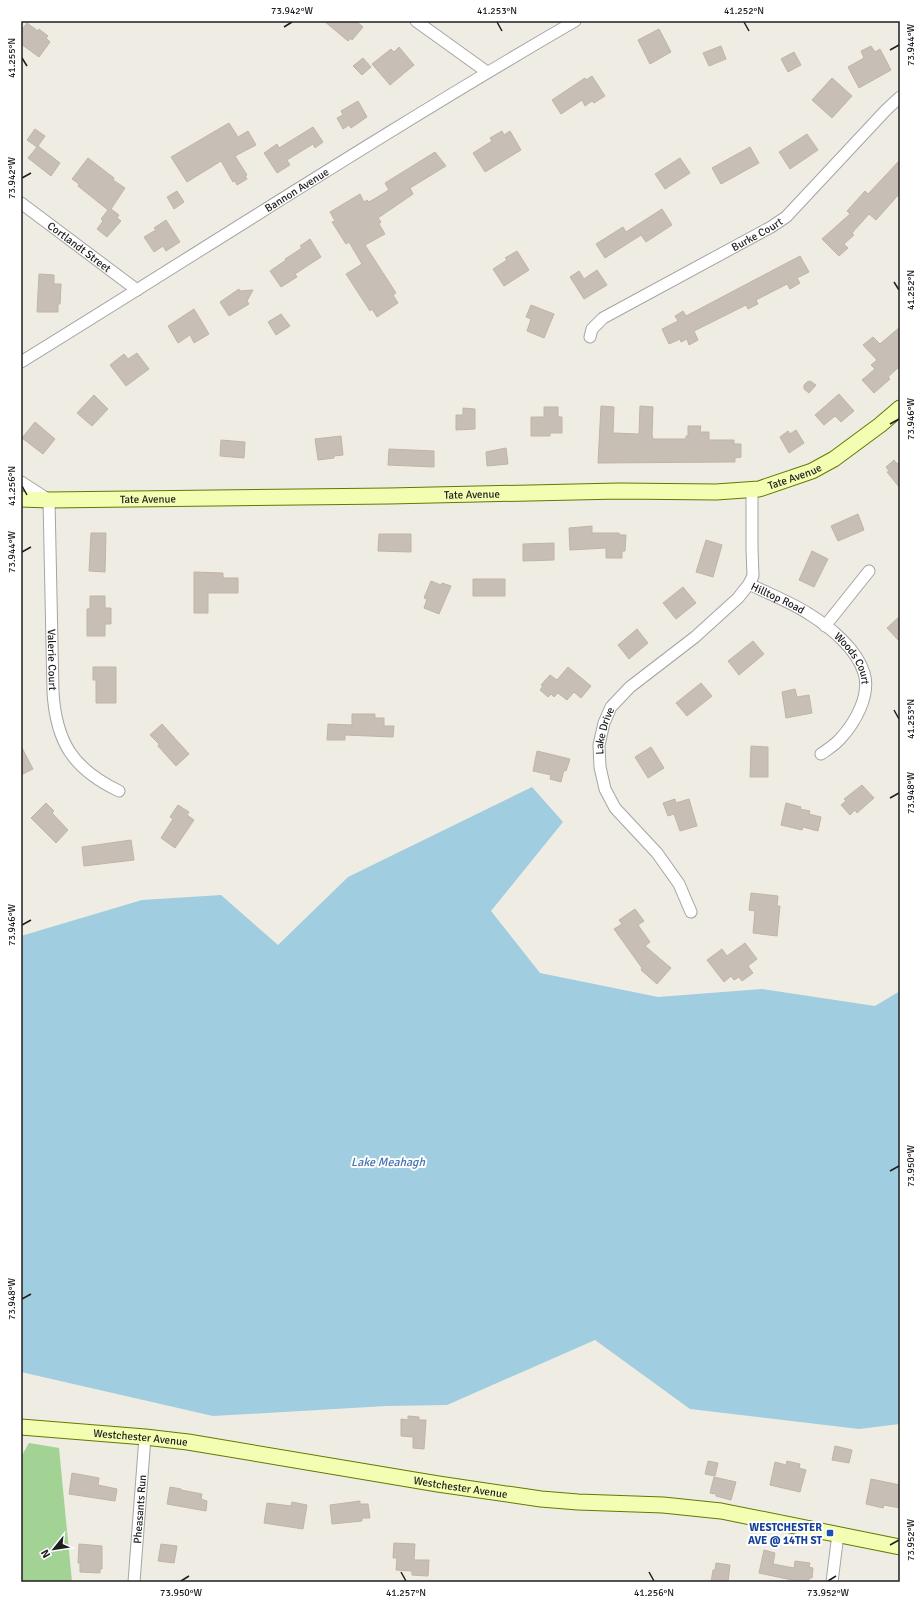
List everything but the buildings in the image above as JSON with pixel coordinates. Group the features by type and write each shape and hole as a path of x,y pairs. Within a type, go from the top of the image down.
{"street":[{"path":"416,21 487,72"},
{"name":"Bannon Avenue","path":"21,362 362,148 487,72 575,21"},
{"name":"Burke Court","path":"590,337 592,330 603,318 772,227 786,217 900,97"},
{"name":"Cortlandt Street","path":"21,203 137,290"},
{"name":"Tate Avenue","path":"21,499 49,500 389,496 619,491 716,492 759,489 812,471 834,459 880,425 900,408"},
{"path":"21,482 49,500"},
{"name":"Hilltop Road","path":"752,489 753,576 749,584 809,614 825,626"},
{"name":"Valerie Court","path":"49,500 54,713 66,747 78,762 104,784 119,792"},
{"name":"Woods Court","path":"822,754 840,740 852,723 863,702 865,688 865,673 856,657 840,637 825,626 869,571"},
{"name":"Lake Drive","path":"691,912 679,884 657,853 615,808 603,782 600,767 599,745 604,722 611,707 630,686 695,637 738,598 749,584"},
{"name":"Westchester Avenue","path":"21,1427 145,1437 230,1448 507,1495 578,1502 693,1508 751,1517 900,1547"},
{"name":"Pheasants Run","path":"134,1582 145,1437"},
{"path":"832,1582 838,1534"}],"green space":[{"path":"29,1443 59,1448 72,1582 21,1582 21,1457"}],"water":[{"name":"Lake Meahagh","path":"532,787 563,822 491,911 540,973 658,997 762,989 875,1006 900,991 900,1424 859,1429 690,1409 595,1340 447,1405 386,1406 213,1416 21,1372 21,936 142,900 221,895 278,945 348,877"}],"place":[{"name":"WESTCHESTER AVE @ 14TH ST","path":"830,1533"}]}
